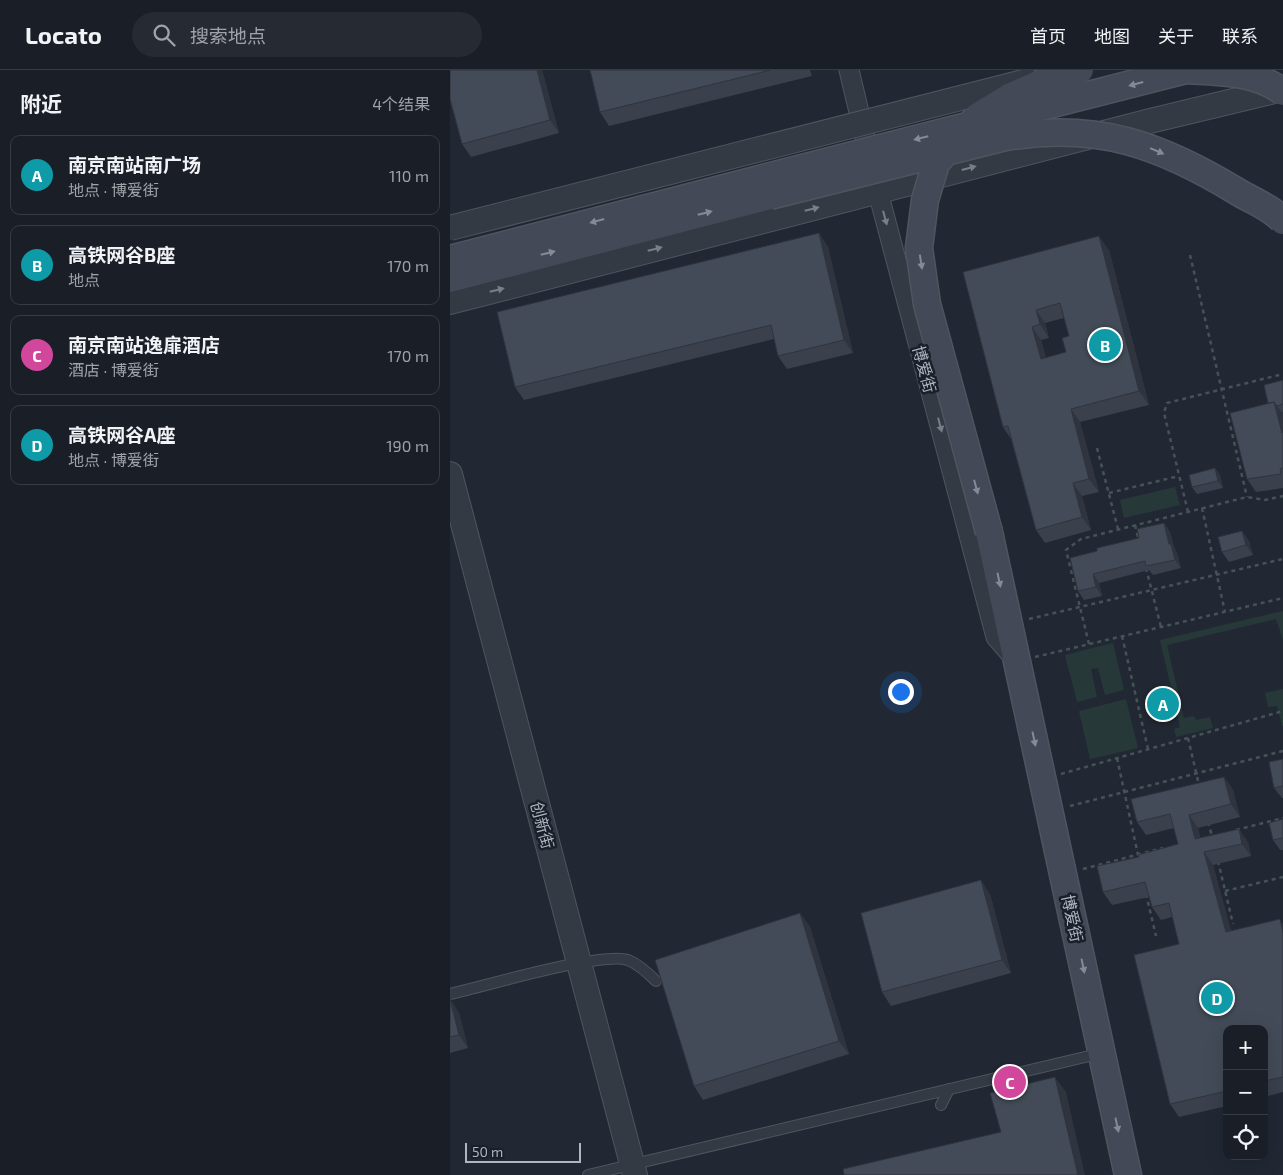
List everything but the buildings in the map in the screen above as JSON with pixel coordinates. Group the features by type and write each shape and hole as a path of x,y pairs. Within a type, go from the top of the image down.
{"main road":[{"name":"博爱街","path":"1080,70 1046,81 1010,97 978,116 936,163 925,200 919,248 927,304 1025,659 1102,1053 1128,1175"},
{"path":"450,259 1186,70 1234,73 1270,82 1283,91"},
{"path":"450,279 798,189 997,140 1038,132 1079,132 1112,136 1150,148 1214,178 1283,221"}],"street":[{"name":"博爱街","path":"849,70 878,192 996,637 1025,659"},
{"path":"450,219 1064,70"},
{"path":"450,228 1073,70"},
{"path":"450,302 878,192 1283,91"},
{"name":"创新街","path":"450,474 634,1169"}],"lane":[{"path":"450,994 579,963 619,959 628,960 651,971 656,981"},
{"path":"588,1175 634,1169 949,1089 1102,1053"},
{"path":"941,1105 949,1089"}],"path":[{"path":"1190,255 1247,497"},
{"path":"1188,512 1164,413 1167,403 1283,374"},
{"path":"1097,448 1118,530"},
{"path":"1109,493 1179,476"},
{"path":"1088,644 1066,550 1080,539 1247,497 1265,500 1283,496"},
{"path":"1202,508 1225,612"},
{"path":"1136,525 1140,544"},
{"path":"1023,620 1283,558"},
{"path":"1145,562 1161,627"},
{"path":"1025,659 1283,598"},
{"path":"1122,636 1148,749"},
{"path":"1062,774 1283,711"},
{"path":"1188,738 1201,791"},
{"path":"1068,798 1070,806 1283,751"},
{"path":"1117,758 1140,864"},
{"path":"1059,765 1064,782"},
{"path":"1207,818 1214,845"},
{"path":"1229,832 1283,818"},
{"path":"1212,836 1220,834"},
{"path":"1078,870 1166,848"},
{"path":"1216,854 1233,924"},
{"path":"1225,891 1283,877"},
{"path":"1146,891 1156,936"}],"shaded area":[{"path":"1175,487 1180,505 1124,518 1120,500"},
{"path":"1283,611 1283,640 1276,619 1167,645 1184,718 1194,716 1196,720 1210,717 1213,728 1176,737 1174,729 1180,727 1160,640"},
{"path":"1113,643 1124,690 1105,695 1098,668 1091,669 1097,697 1077,702 1065,655"},
{"path":"1283,689 1282,726 1277,706 1268,707 1265,693"},
{"path":"1126,699 1138,748 1090,759 1079,711"}],"place":[{"name":"高铁网谷B座","path":"1105,345"},
{"name":"南京南站南广场","path":"1163,704"},
{"name":"高铁网谷A座","path":"1217,998"},
{"name":"南京南站逸扉酒店","path":"1010,1082"}]}
